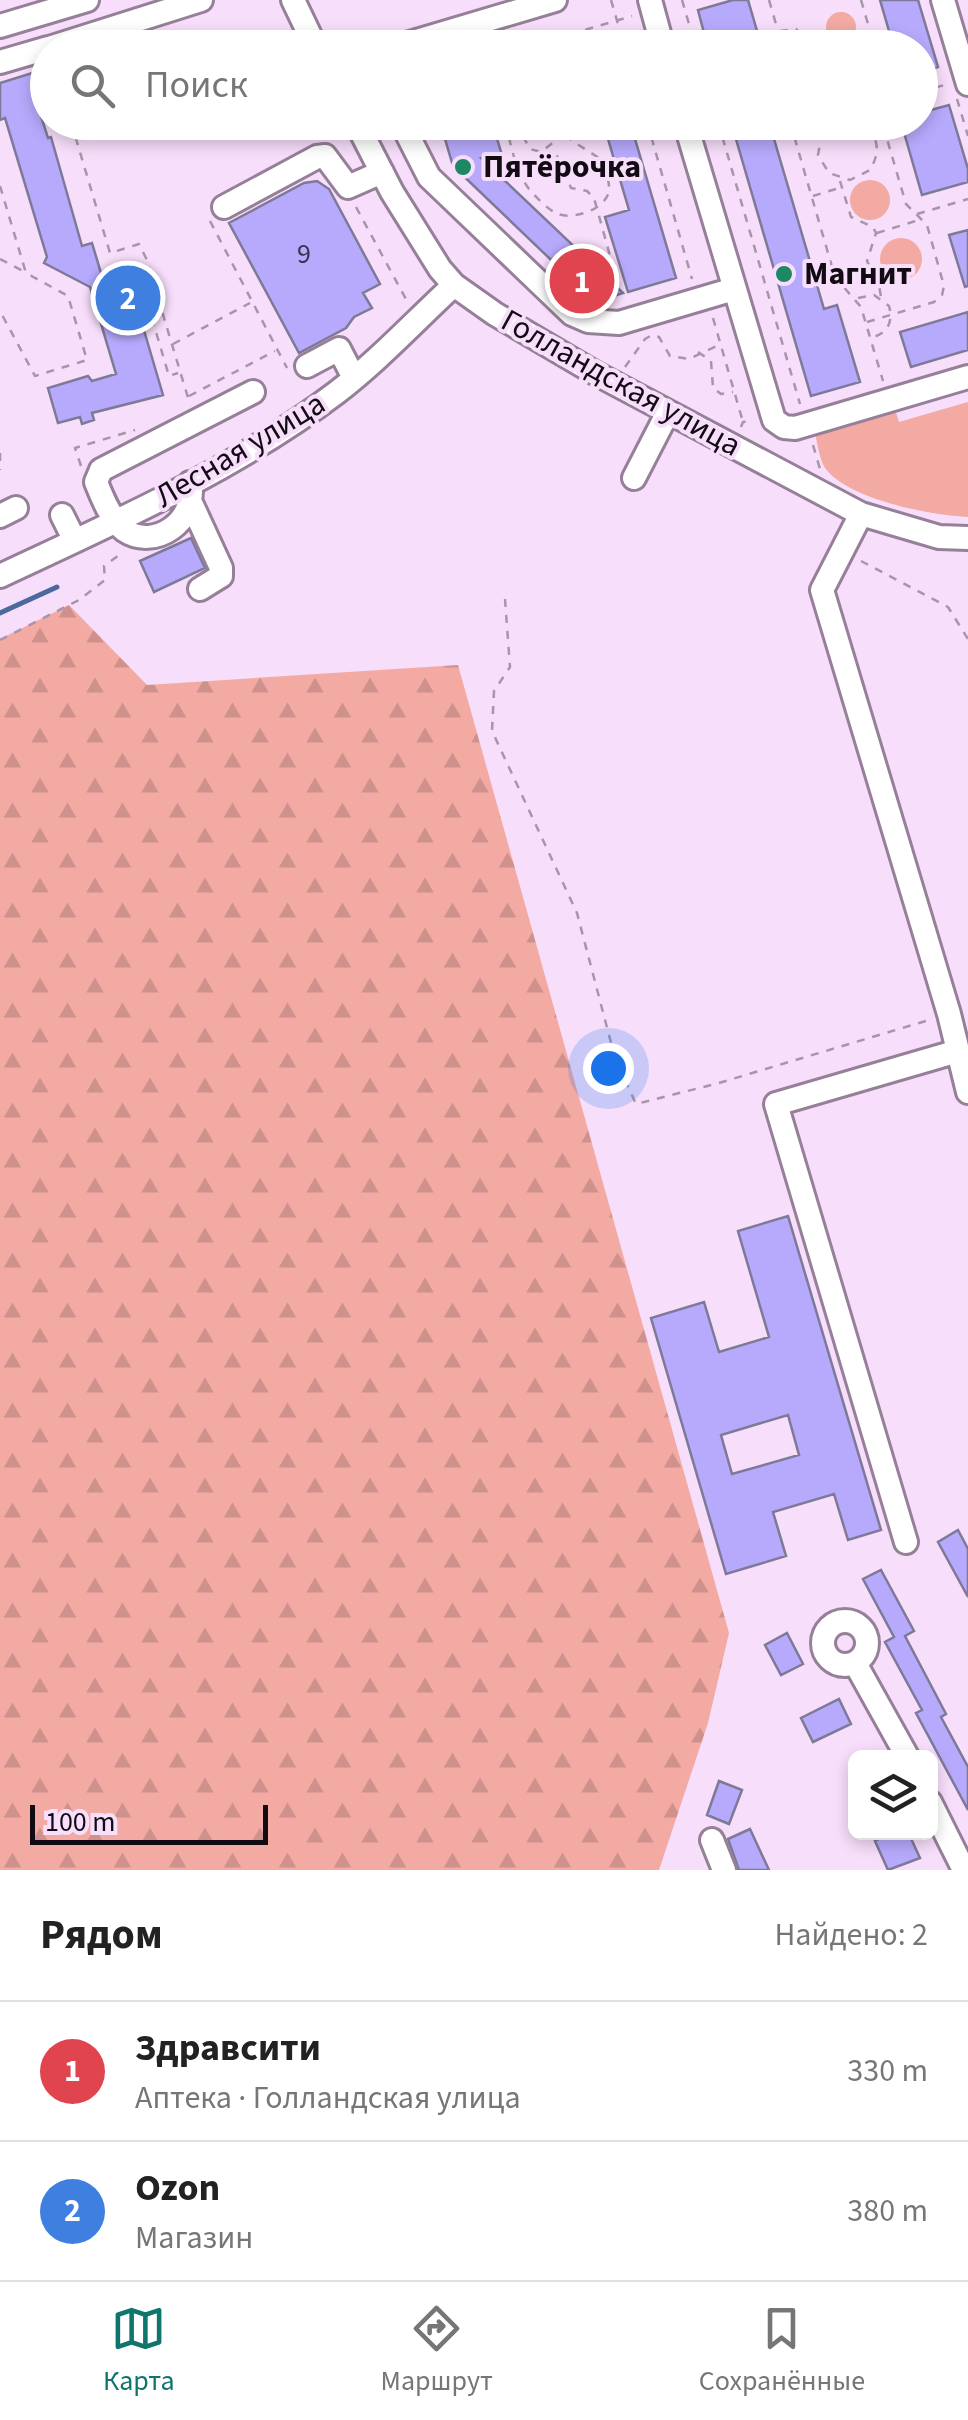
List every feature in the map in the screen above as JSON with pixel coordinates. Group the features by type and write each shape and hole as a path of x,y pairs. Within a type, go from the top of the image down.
{"street":[{"path":"0,26 33,8 86,0"},
{"path":"106,30 202,0"},
{"path":"292,0 307,30"},
{"path":"454,30 555,0"},
{"path":"943,0 962,40 968,84"},
{"path":"651,5 658,30"},
{"path":"0,62 30,53"},
{"name":"Голландская улица","path":"365,140 426,248 454,284 495,314 668,412 861,514 938,537 968,538"},
{"path":"410,140 429,177 572,314 588,321 618,323 734,289"},
{"path":"690,140 771,414 784,426 795,428 968,378"},
{"path":"224,207 317,157 325,156 348,187 382,172"},
{"name":"Лесная улица","path":"0,576 116,522 191,494 354,378 454,284"},
{"path":"307,366 339,349 354,378"},
{"path":"191,494 185,518 149,536 136,536 116,522 97,486 98,474 253,392"},
{"path":"634,478 668,412"},
{"path":"191,494 221,568 215,583 200,590"},
{"path":"861,514 822,590 968,1092"},
{"path":"62,515 75,541"},
{"path":"906,1542 776,1104 958,1052"},
{"path":"856,1663 904,1750"},
{"path":"938,1819 960,1865"},
{"path":"712,1840 724,1870"}],"path":[{"path":"610,0 619,30"},
{"path":"682,0 691,30"},
{"path":"769,0 777,30"},
{"path":"861,0 870,30"},
{"path":"586,30 651,5"},
{"path":"938,87 944,85"},
{"path":"76,140 110,253 139,244 195,422"},
{"path":"511,140 524,180 554,213 569,216 596,208 606,199 610,188 602,160 571,140"},
{"path":"525,140 556,156 571,188 592,194 612,263"},
{"path":"542,152 555,140"},
{"path":"652,140 744,422"},
{"path":"723,140 820,468"},
{"path":"795,140 835,277 856,298 881,376"},
{"path":"821,140 818,155 822,165 839,178 851,216 873,227 876,233 867,261 891,314 886,330 870,338"},
{"path":"839,178 861,176 876,160 876,140"},
{"path":"865,322 934,302 944,290 927,225 906,204 887,140"},
{"path":"0,186 26,273"},
{"path":"348,187 408,303"},
{"path":"812,196 841,188"},
{"path":"917,214 968,199"},
{"path":"224,207 210,218 210,226 285,367 292,372 307,366"},
{"path":"876,233 922,219"},
{"path":"0,259 68,296 87,360 35,376 0,310"},
{"path":"155,289 146,298 150,314 169,376 180,372"},
{"path":"856,298 881,297"},
{"path":"172,344 251,302"},
{"path":"624,370 645,338 652,335 659,337 665,352 676,359 689,359 721,344"},
{"path":"187,397 276,350"},
{"path":"698,352 711,362 713,388 721,394 734,392"},
{"path":"0,453 0,470"},
{"path":"0,640 80,600 105,580 104,566 120,552 131,549 136,536"},
{"path":"849,537 865,564 948,606 968,638"},
{"path":"505,599 510,668 494,692 492,731 577,913 615,1058 636,1104 720,1084 948,1014"}],"green space":[{"path":"835,13 847,13 855,21 856,30 826,30 827,21"},
{"path":"870,180 884,186 890,200 884,214 870,220 856,214 850,200 856,186"},
{"path":"901,238 916,244 922,259 916,274 901,280 886,274 880,259 886,244"},
{"path":"968,402 968,517 912,509 871,497 836,479 823,464 814,429 894,406 899,422"},
{"path":"69,605 147,685 458,665 729,1633 708,1723 659,1870 0,1870 0,639"}],"building":[{"path":"748,0 757,30 703,30 698,10"},
{"path":"880,0 918,0 927,30 889,30"},
{"path":"30,74 30,140 52,140 82,246 92,243 104,283 128,276 163,395 92,413 94,420 82,424 80,417 58,423 48,388 88,376 92,381 116,374 90,287 44,263 47,257 5,118 0,120 0,83"},
{"path":"949,105 968,169 968,182 922,195 906,140 938,140 938,108"},
{"path":"445,140 497,140 501,152 481,158 623,293 595,302 453,166"},
{"path":"608,140 635,140 676,278 628,292 605,217 629,210"},
{"path":"736,140 774,140 824,309 837,305 860,382 811,396"},
{"path":"317,181 329,189 380,284 363,293 372,308 354,317 346,328 299,353 229,223 304,183"},
{"path":"968,230 968,286 965,287 949,235"},
{"path":"968,312 968,350 911,367 900,332"},
{"path":"191,538 205,568 154,592 140,561"},
{"path":"788,1216 881,1530 848,1540 834,1494 773,1512 786,1556 726,1574 651,1318 704,1302 719,1352 769,1337 738,1231","holes":["788,1415 799,1455 732,1474 721,1435"]},
{"path":"958,1530 968,1549 968,1597 938,1542"},
{"path":"881,1570 914,1631 905,1636 946,1714 941,1717 968,1767 968,1810 916,1713 922,1710 885,1642 894,1637 863,1579"},
{"path":"787,1633 803,1664 781,1675 765,1645"},
{"path":"839,1699 851,1724 813,1742 801,1718"},
{"path":"719,1781 742,1790 729,1824 707,1815"},
{"path":"750,1829 769,1870 739,1870 728,1839"},
{"path":"912,1840 920,1858 888,1870 875,1841"}],"waterway":[{"path":"0,613 57,587"}],"place":[{"name":"Пятёрочка","path":"463,167"},
{"name":"Магнит","path":"784,274"},
{"name":"Здравсити","path":"582,281"},
{"name":"Ozon","path":"128,298"}]}
